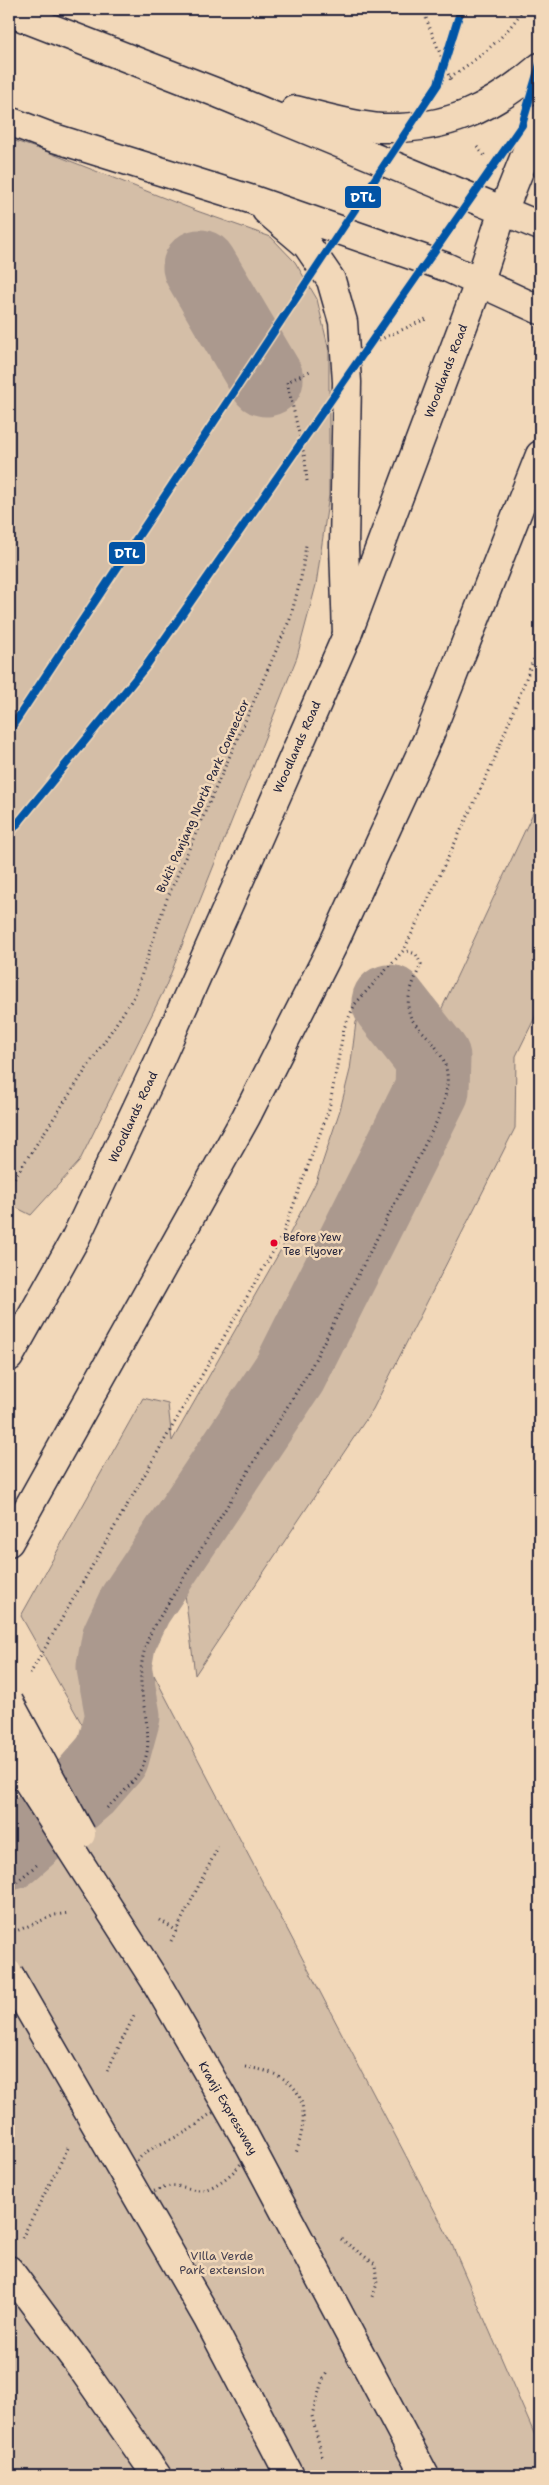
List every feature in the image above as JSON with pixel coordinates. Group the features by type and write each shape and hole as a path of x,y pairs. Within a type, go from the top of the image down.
{"main road":[{"path":"9,12 215,92 540,226"},
{"path":"215,92 358,125 381,128 438,123 482,109 540,67"},
{"name":"Woodlands Road","path":"9,1357 75,1239 160,1059 347,634 480,283 503,211 540,118"},
{"path":"9,121 51,137 253,200 446,267 540,310"},
{"path":"253,200 307,246 331,280 343,322 347,382 344,546 347,634"},
{"path":"9,1542 246,1116 332,947 429,736 540,455"},
{"path":"9,1702 81,1834 156,1982"},
{"name":"Kranji Expressway","path":"9,1752 156,1982 245,2137 425,2476"},
{"path":"9,1974 208,2319 290,2476"},
{"path":"9,2270 158,2476"}],"path":[{"path":"426,9 424,13 450,77 484,52 523,9"},
{"path":"287,382 305,459 307,487"},
{"name":"Bukit Panjang North Park Connector","path":"9,1186 135,995 166,901 290,619 301,578 306,543"},
{"path":"29,1676 282,1236 329,1109 344,1028 355,1004 404,950 492,765 540,643"},
{"path":"104,1810 124,1792 138,1774 147,1752 147,1730 141,1672 144,1650 152,1630 309,1370 438,1119 449,1078 436,1046 412,1020 408,1011 409,1000 421,964 416,954 404,950"},
{"path":"168,1947 218,1847"},
{"path":"9,1888 46,1858"},
{"path":"103,2078 139,2007"},
{"path":"217,2111 225,2116 245,2146 246,2155 236,2168 221,2182 202,2190 188,2186 170,2186 144,2194 133,2191 130,2186 130,2170 140,2157 154,2147 195,2126 206,2116 217,2111"},
{"path":"22,2239 72,2141"}],"green space":[{"path":"9,139 45,151 197,211 271,237 295,262 317,299 329,351 329,495 316,585 297,657 165,988 79,1162 31,1215 9,1204"},
{"path":"540,798 540,1007 516,1056 515,1128 373,1409 195,1675 185,1594 323,1373 453,1115 457,1050 436,1021"},
{"path":"361,1015 390,1047 409,1075 412,1089 411,1110 276,1365 121,1599 101,1639 100,1670 105,1719 97,1751 21,1616 143,1398 168,1404 172,1441 287,1239 316,1182 340,1110 350,1070 356,1022"},
{"name":"Villa Verde Park extension","path":"154,1675 450,2240 540,2447 540,2476 9,2476 9,1889 114,1801 147,1758 154,1724"}],"waterway":[{"path":"200,267 266,379"},
{"path":"9,1853 85,1787 112,1756 123,1716 114,1667 119,1639 135,1605 290,1373 432,1090 433,1058 389,1002"}],"transit line":[{"name":"DTL","path":"9,731 438,84 461,9"},
{"name":"DTL","path":"9,834 146,666 522,125 540,64"}],"place":[{"name":"Before Yew Tee Flyover","path":"274,1243"}]}
